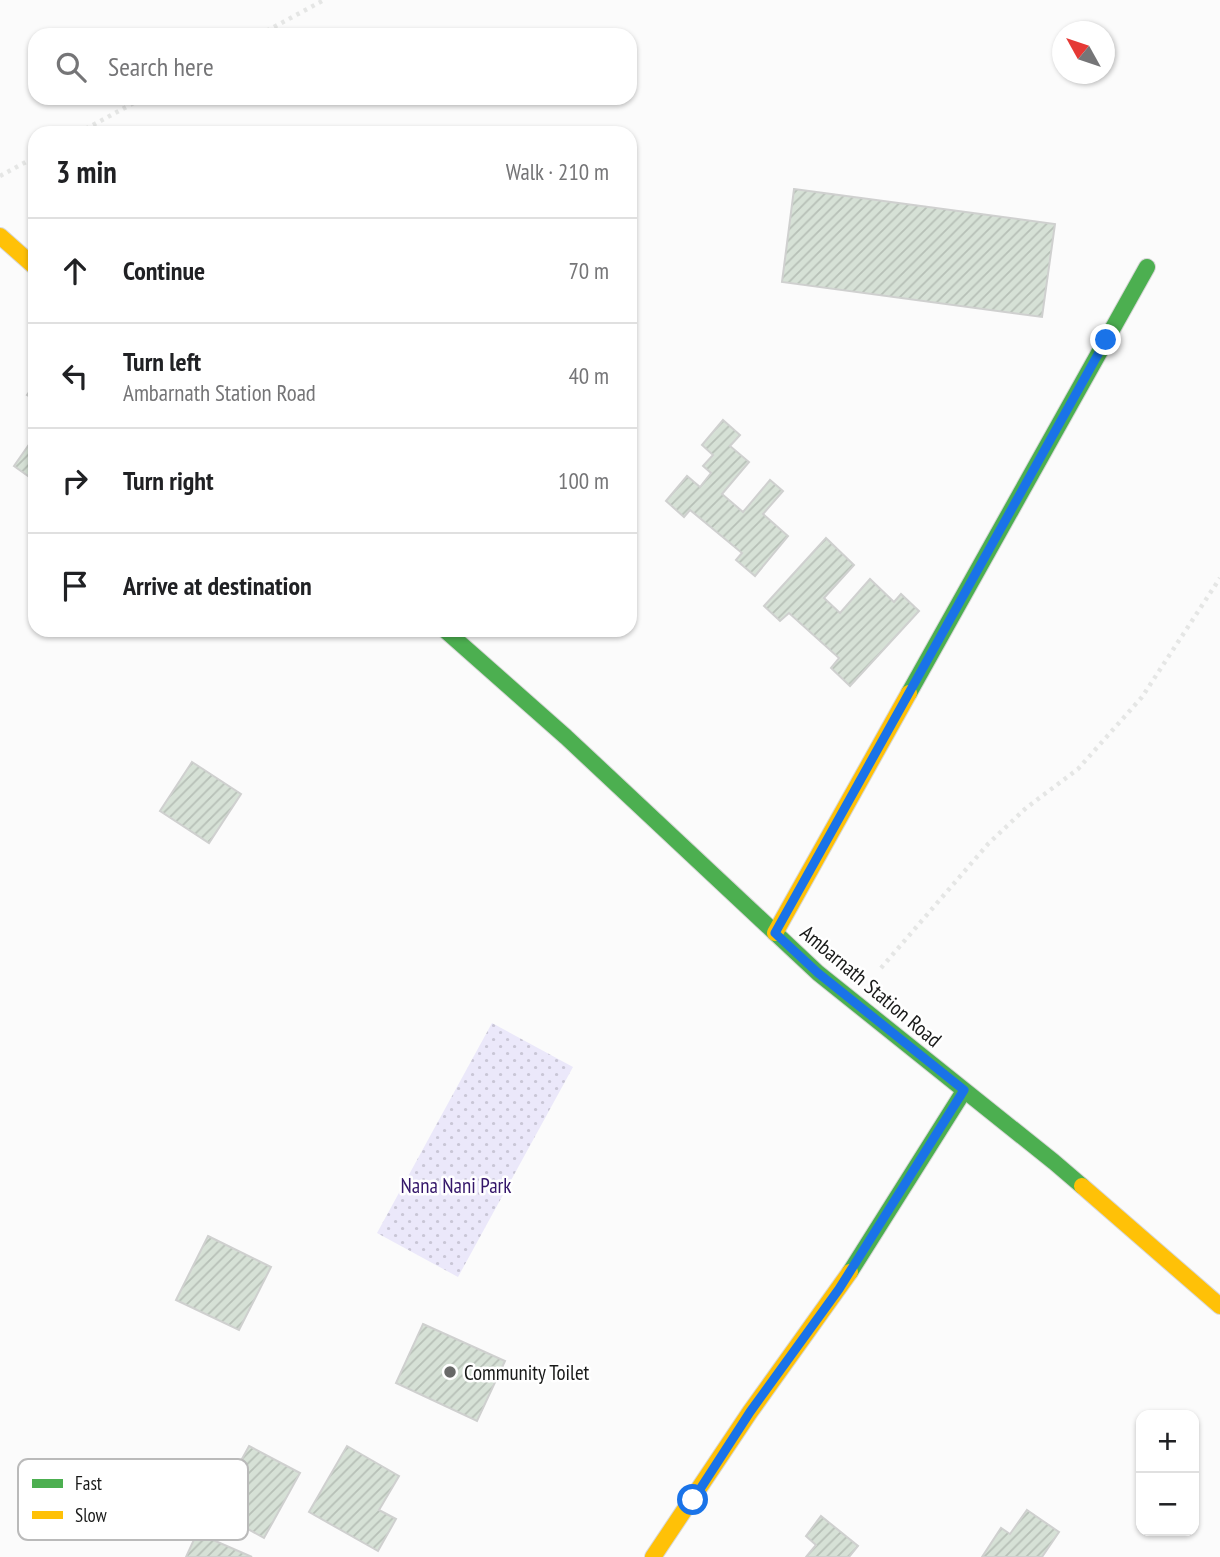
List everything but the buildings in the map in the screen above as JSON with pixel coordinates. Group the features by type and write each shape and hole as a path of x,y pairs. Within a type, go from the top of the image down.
{"street":[{"path":"0,236 28,261"},
{"path":"775,933 1147,267"},
{"name":"Ambarnath Station Road","path":"453,637 566,737 818,973 1054,1162 1220,1306"},
{"path":"653,1557 750,1412 839,1289 964,1090"}],"path":[{"path":"272,28 324,0"},
{"path":"91,126 130,105"},
{"path":"0,176 28,161"},
{"path":"853,1001 988,844 1026,808 1078,769 1142,697 1220,578"}],"green space":[{"name":"Nana Nani Park","path":"492,1023 573,1067 458,1277 377,1233"}],"traffic: fast":[{"path":"909,693 1147,267"},
{"path":"453,637 566,737 818,973 1082,1186"},
{"path":"850,1272 964,1091"}],"traffic: slow":[{"path":"0,236 28,261"},
{"path":"775,933 909,693"},
{"path":"1082,1186 1220,1306"},
{"path":"653,1557 750,1412 850,1272"}],"place":[{"name":"Community Toilet","path":"450,1372"}],"route":[{"path":"693,1500 750,1412 839,1289 964,1090 818,973 775,933 1106,340"}]}
